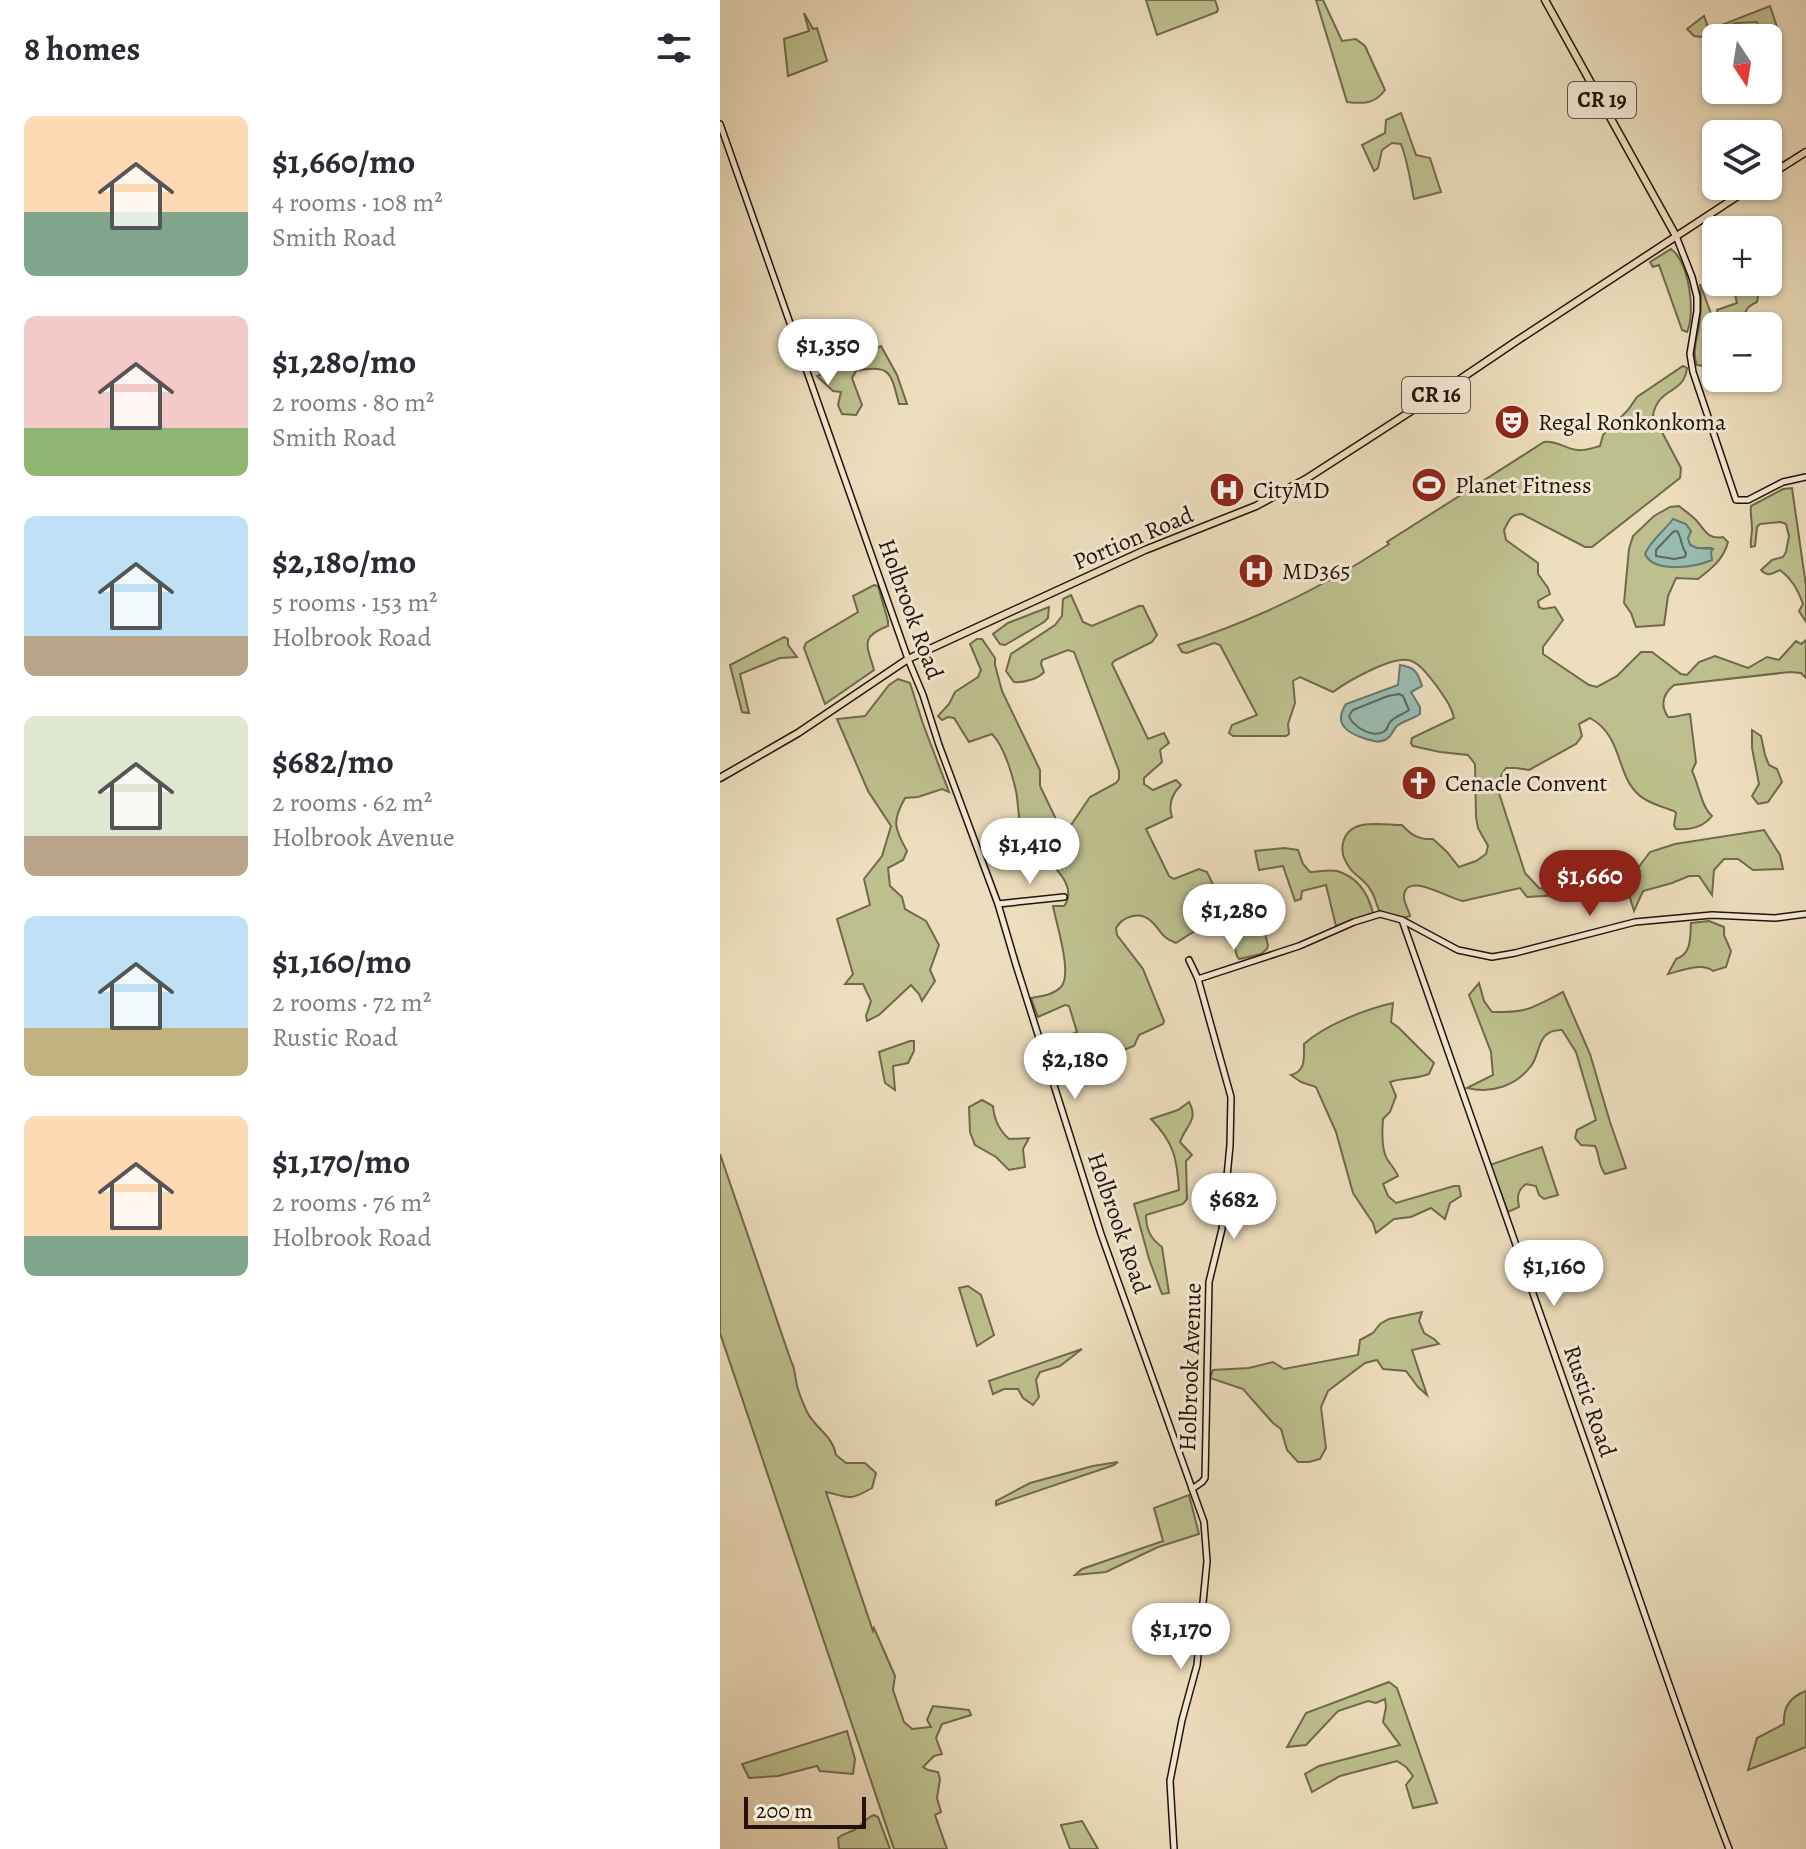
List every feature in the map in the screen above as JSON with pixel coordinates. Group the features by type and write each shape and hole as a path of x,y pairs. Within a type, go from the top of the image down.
{"main road":[{"name":"CR 19","path":"1545,0 1676,236"},
{"path":"1782,167 1806,152"},
{"name":"Portion Road","path":"720,778 798,733 908,659 1145,550 1273,498 1375,435 1731,200"}],"street":[{"name":"Holbrook Road","path":"720,124 908,659 998,904 1101,1234 1204,1522 1207,1561 1197,1665 1171,1768 1174,1849"},
{"path":"1676,236 1697,297 1690,354 1693,372 1736,500 1743,501 1783,482 1806,477"},
{"path":"998,904 1064,897"},
{"path":"1198,979 1299,946 1380,914 1402,920 1458,950 1492,957 1635,922 1712,915 1775,918 1806,914"},
{"name":"Rustic Road","path":"1402,920 1729,1849"},
{"name":"Holbrook Avenue","path":"1189,960 1198,979 1231,1097 1223,1215 1209,1282 1205,1478 1192,1489"}],"green space":[{"path":"1146,0 1215,0 1218,9 1157,35"},
{"path":"1316,0 1323,0 1342,41 1356,39 1365,46 1385,90 1377,98 1363,103 1347,102"},
{"path":"1770,6 1776,24 1757,22 1724,24"},
{"path":"804,13 813,29 817,28 827,61 788,76 784,39 809,31"},
{"path":"1704,16 1707,24 1702,24 1702,37 1694,36 1687,29"},
{"path":"1401,113 1416,155 1430,158 1441,192 1414,199 1401,144 1392,143 1382,150 1378,168 1374,171 1362,145 1385,133 1386,120"},
{"path":"1671,249 1682,265 1689,288 1691,312 1687,332 1682,330 1659,265 1653,267 1650,262"},
{"path":"1700,284 1710,312 1702,312 1702,366 1697,365 1695,354 1701,310"},
{"path":"1735,296 1758,297 1746,312 1718,312 1737,303"},
{"path":"881,346 897,375 907,404 899,404 888,373 868,369 856,371 852,378 862,405 856,415 842,414 838,405 841,392 833,391 817,376"},
{"path":"1683,366 1687,368 1685,377 1660,399 1653,415 1681,468 1680,478 1592,547 1585,547 1522,514 1512,517 1504,530 1506,540 1538,563 1538,574 1550,594 1538,601 1539,607 1555,607 1563,620 1543,647 1543,654 1589,685 1597,687 1617,676 1641,652 1652,652 1681,674 1687,675 1699,662 1715,656 1748,668 1767,657 1779,660 1796,641 1801,644 1806,640 1806,678 1801,673 1790,672 1674,685 1667,692 1663,704 1668,717 1690,714 1696,762 1692,771 1712,816 1696,827 1676,829 1674,811 1639,795 1626,777 1609,735 1590,718 1579,724 1582,736 1576,744 1529,770 1506,768 1497,787 1525,873 1539,888 1564,890 1577,865 1589,861 1600,872 1619,874 1638,868 1650,852 1675,844 1764,830 1780,855 1783,869 1753,870 1738,859 1724,859 1714,870 1712,895 1699,876 1689,876 1643,891 1634,911 1627,888 1593,901 1574,901 1562,895 1527,897 1520,888 1463,901 1430,888 1412,886 1404,896 1410,916 1404,918 1380,912 1372,891 1351,870 1343,856 1343,843 1352,829 1367,824 1402,825 1416,836 1433,839 1459,867 1486,854 1488,846 1476,817 1475,764 1468,755 1440,752 1411,743 1412,738 1454,718 1436,685 1420,667 1408,660 1380,666 1333,692 1300,677 1293,681 1295,703 1288,724 1289,734 1233,736 1229,733 1232,725 1257,715 1220,645 1214,643 1187,653 1182,652 1178,645 1259,615 1337,576 1544,442 1578,450 1600,446 1603,435 1637,397"},
{"path":"1792,488 1806,586 1806,622 1799,611 1803,604 1801,599 1788,577 1780,570 1768,574 1761,570 1786,552 1789,536 1786,524 1760,524 1755,546 1751,547 1751,506 1783,489"},
{"path":"1679,506 1710,536 1723,537 1728,542 1720,559 1698,579 1676,578 1668,596 1664,625 1636,627 1624,603 1629,549 1633,536 1654,516 1670,507","holes":["1673,520 1691,531 1687,538 1690,545 1711,548 1710,555 1692,565 1654,541"]},
{"path":"874,585 878,586 888,626 872,634 869,639 868,649 874,670 825,704 804,648 806,643 858,612 853,596"},
{"path":"1071,595 1083,622 1092,626 1143,606 1157,635 1152,642 1112,664 1148,739 1164,733 1169,743 1160,750 1162,762 1144,778 1144,784 1153,790 1176,780 1181,785 1172,800 1172,817 1146,829 1169,876 1174,879 1199,869 1207,872 1218,895 1253,898 1268,945 1261,954 1239,959 1229,926 1207,926 1176,943 1164,936 1147,918 1132,916 1123,920 1116,928 1117,935 1143,969 1164,1021 1139,1035 1134,1046 1105,1057 1088,1038 1049,1052 1047,1044 1077,1032 1069,1006 1038,1017 1031,998 1054,992 1064,980 1065,960 1053,906 1064,906 1068,897 1067,887 1063,877 1022,829 1012,777 996,739 992,734 969,742 954,718 942,720 938,716 955,692 978,677 981,670 970,644 982,639 995,658 1002,691 1040,770 1040,786 1059,832 1065,834 1090,797 1116,783 1119,771 1074,652 1068,650 1042,660 1044,672 1030,680 1014,682 1006,671 1011,654 1055,625 1062,616 1063,599"},
{"path":"1049,607 1048,618 1044,622 1005,645 1000,644 993,634 1008,623"},
{"path":"784,637 797,657 780,658 740,674 749,713 742,712 730,665"},
{"path":"898,679 910,683 949,792 942,789 905,798 896,824 907,851 903,860 888,868 890,886 902,897 905,909 926,921 939,945 930,970 935,981 922,1001 911,985 879,1015 867,1021 871,1001 863,984 845,984 853,974 837,919 870,905 864,879 882,856 891,826 868,791 837,719 865,716 889,685"},
{"path":"1752,730 1761,736 1769,765 1777,769 1782,782 1768,802 1758,804 1752,796 1759,784"},
{"path":"1298,850 1310,872 1334,870 1351,877 1365,893 1373,913 1336,926 1326,885 1302,891 1301,899 1295,901 1283,866 1259,870 1255,851"},
{"path":"1709,921 1724,927 1731,951 1726,967 1713,971 1697,967 1668,974 1676,959 1688,949 1691,923"},
{"path":"1479,983 1484,1001 1492,1012 1529,1008 1563,992 1590,1054 1626,1168 1605,1174 1595,1146 1581,1145 1575,1138 1577,1130 1596,1120 1576,1052 1562,1030 1543,1038 1534,1061 1518,1079 1494,1089 1467,1088 1493,1075 1491,1052 1469,995"},
{"path":"1393,1003 1391,1022 1434,1063 1429,1074 1390,1082 1396,1096 1390,1112 1383,1119 1382,1139 1385,1155 1398,1176 1383,1184 1388,1196 1396,1203 1454,1186 1459,1186 1461,1196 1450,1203 1445,1219 1431,1208 1411,1217 1394,1219 1376,1233 1353,1193 1336,1132 1316,1087 1291,1075 1302,1067 1304,1044 1313,1037 1346,1019"},
{"path":"914,1041 914,1051 908,1063 893,1066 895,1090 885,1083 879,1052"},
{"path":"982,1100 993,1106 998,1124 1009,1139 1029,1138 1023,1149 1025,1167 1009,1170 996,1157 975,1145 970,1132 969,1107"},
{"path":"1189,1102 1192,1118 1180,1142 1192,1155 1186,1161 1187,1199 1183,1204 1146,1215 1150,1234 1162,1247 1169,1293 1162,1294 1134,1204 1179,1190 1173,1152 1151,1119 1178,1110"},
{"path":"1542,1147 1558,1195 1544,1199 1536,1186 1526,1184 1518,1194 1519,1207 1508,1212 1490,1165"},
{"path":"720,1154 807,1412 831,1443 836,1455 846,1463 865,1463 876,1473 872,1488 858,1495 849,1497 826,1492 873,1631 874,1628 895,1676 893,1690 904,1722 912,1729 931,1727 927,1720 933,1706 969,1710 971,1715 942,1724 936,1738 942,1754 934,1756 923,1767 938,1772 937,1798 941,1812 935,1815 947,1849 894,1849 720,1333"},
{"path":"968,1286 981,1295 994,1335 977,1346 959,1288"},
{"path":"1422,1312 1419,1321 1424,1333 1439,1344 1412,1350 1427,1395 1406,1371 1383,1369 1377,1360 1365,1363 1328,1391 1321,1407 1326,1448 1320,1459 1298,1462 1287,1450 1281,1429 1243,1389 1210,1378 1213,1370 1249,1368 1273,1362 1284,1369 1358,1355 1360,1340 1373,1333 1380,1324"},
{"path":"1082,1349 1060,1366 1040,1372 1036,1380 1039,1397 1033,1405 1023,1398 1018,1389 1004,1389 993,1394 989,1381"},
{"path":"1118,1462 996,1505 996,1501 1030,1483"},
{"path":"1189,1495 1199,1534 1158,1547 1106,1572 1075,1575 1082,1569 1163,1541 1154,1508"},
{"path":"1389,1682 1397,1688 1437,1803 1413,1808 1406,1785 1413,1776 1397,1761 1340,1776 1312,1792 1305,1774 1319,1766 1400,1745 1383,1722 1385,1699 1338,1711 1306,1745 1287,1747 1306,1713"},
{"path":"1806,1691 1806,1747 1748,1770 1757,1738 1784,1724 1789,1703"},
{"path":"847,1731 855,1759 853,1774 820,1771 817,1766 778,1776 749,1778 742,1764"},
{"path":"874,1815 878,1817 890,1849 839,1849 838,1838"},
{"path":"1082,1821 1098,1849 1070,1849 1061,1825"}],"water":[{"path":"1673,519 1686,524 1691,531 1688,538 1690,545 1713,549 1712,560 1696,565 1666,567 1650,560 1645,554"},
{"path":"1400,665 1409,667 1419,677 1422,686 1411,692 1420,707 1420,714 1399,724 1382,741 1366,739 1348,731 1341,717 1346,704 1398,685"}],"place":[{"name":"Regal Ronkonkoma","path":"1512,422"},
{"name":"Planet Fitness","path":"1429,485"},
{"name":"CityMD","path":"1227,490"},
{"name":"MD365","path":"1256,571"},
{"name":"Cenacle Convent","path":"1419,783"}]}
